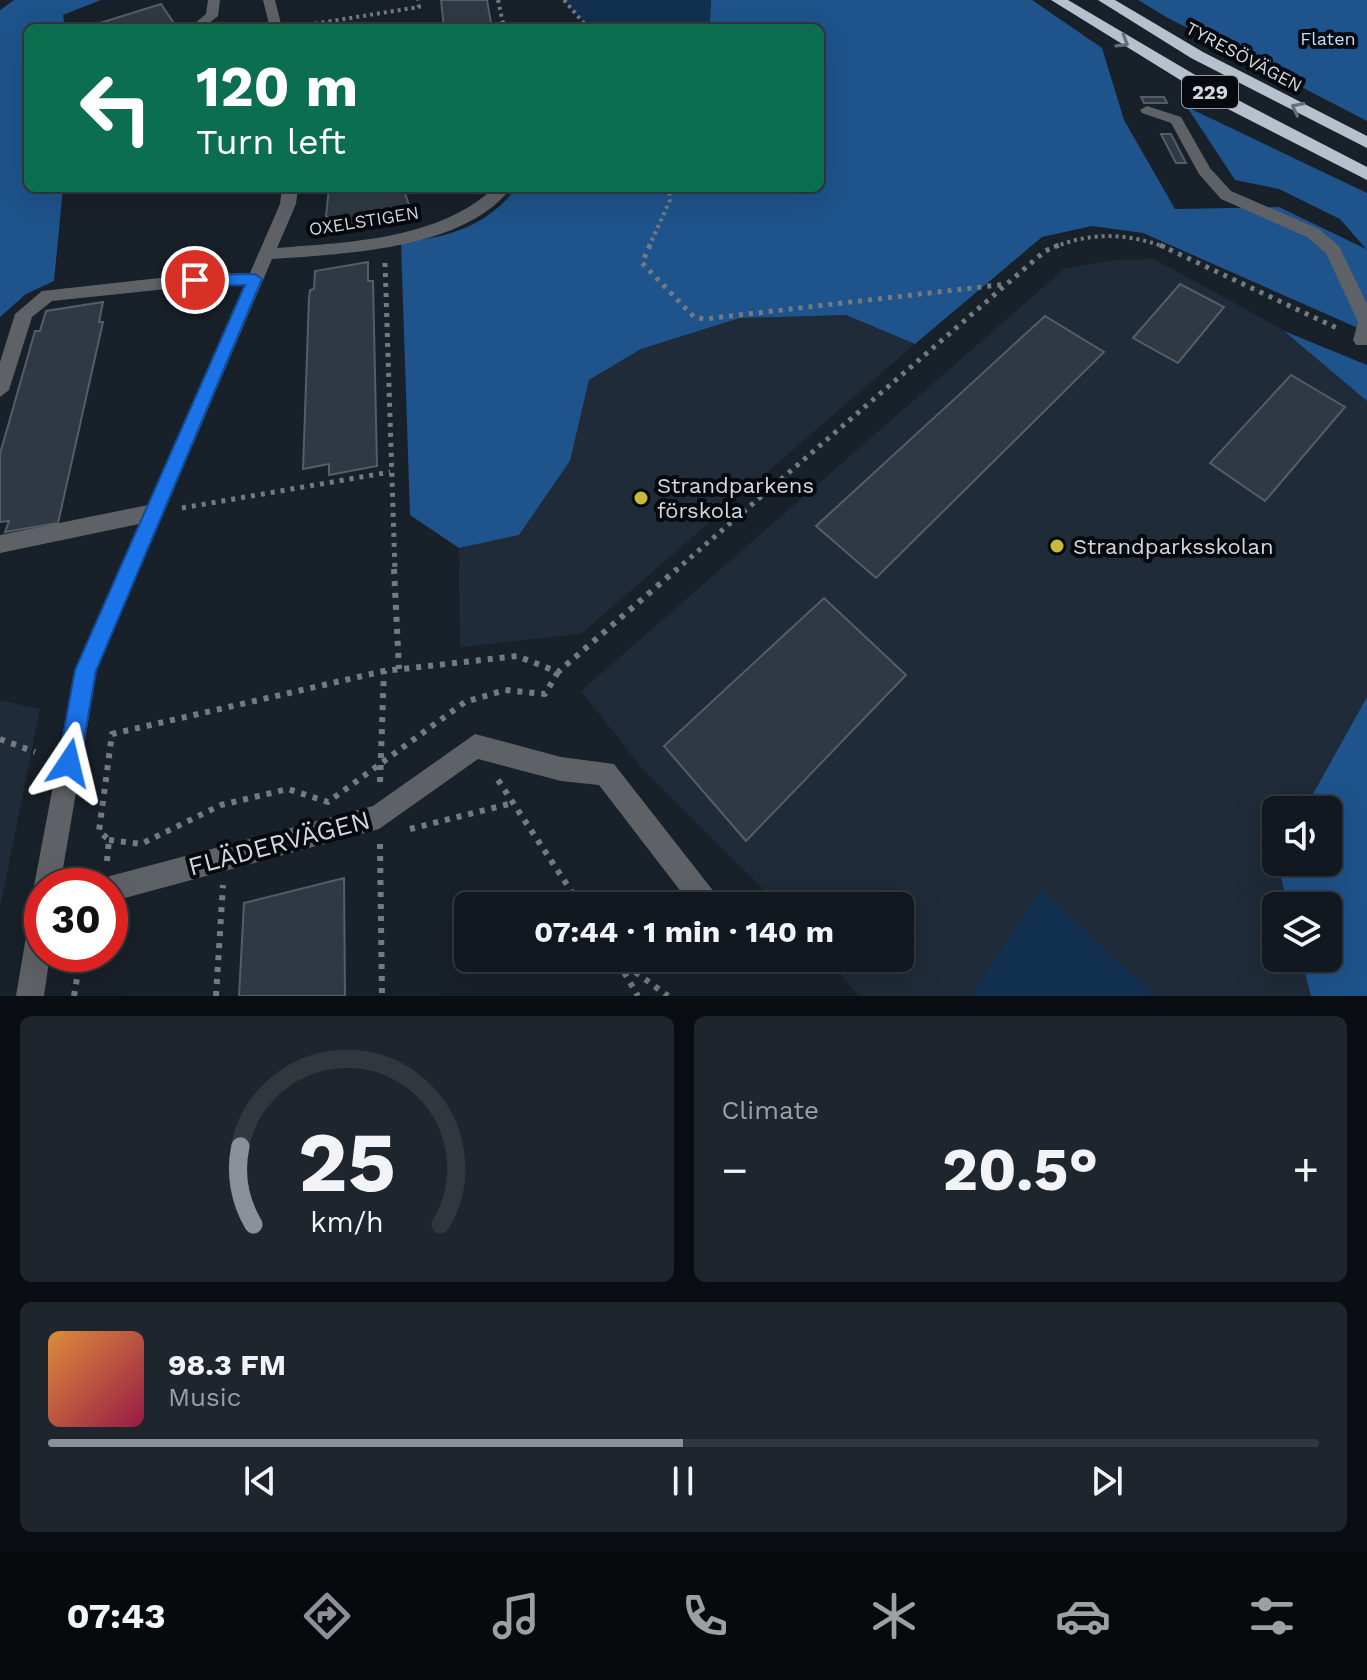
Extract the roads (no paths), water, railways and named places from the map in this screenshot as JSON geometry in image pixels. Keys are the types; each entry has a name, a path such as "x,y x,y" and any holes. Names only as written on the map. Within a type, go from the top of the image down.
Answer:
{"highway":[{"name":"229","path":"1058,0 1230,103 1367,174"},
{"name":"TYRESÖVÄGEN","path":"1105,0 1210,62 1367,143"}],"street":[{"path":"201,24 212,16 214,0"},
{"path":"269,0 275,24"},
{"path":"1147,110 1176,120 1204,171 1226,195 1313,233 1333,250 1367,322 1362,340"},
{"path":"50,868 86,670 288,204 290,192"},
{"name":"OXELSTIGEN","path":"266,254 383,240 445,228 469,217 498,192"},
{"path":"0,390 24,314 48,295 195,280 255,279"},
{"path":"0,544 155,512"},
{"name":"FLÄDERVÄGEN","path":"128,876 225,858 379,817 475,746 561,769 605,773 698,892"},
{"path":"30,996 34,972"}],"place":[{"name":"Strandparkens förskola","path":"641,498"},
{"name":"Strandparksskolan","path":"1057,546"}],"park label":[{"name":"Flaten","path":"1328,39"}]}
